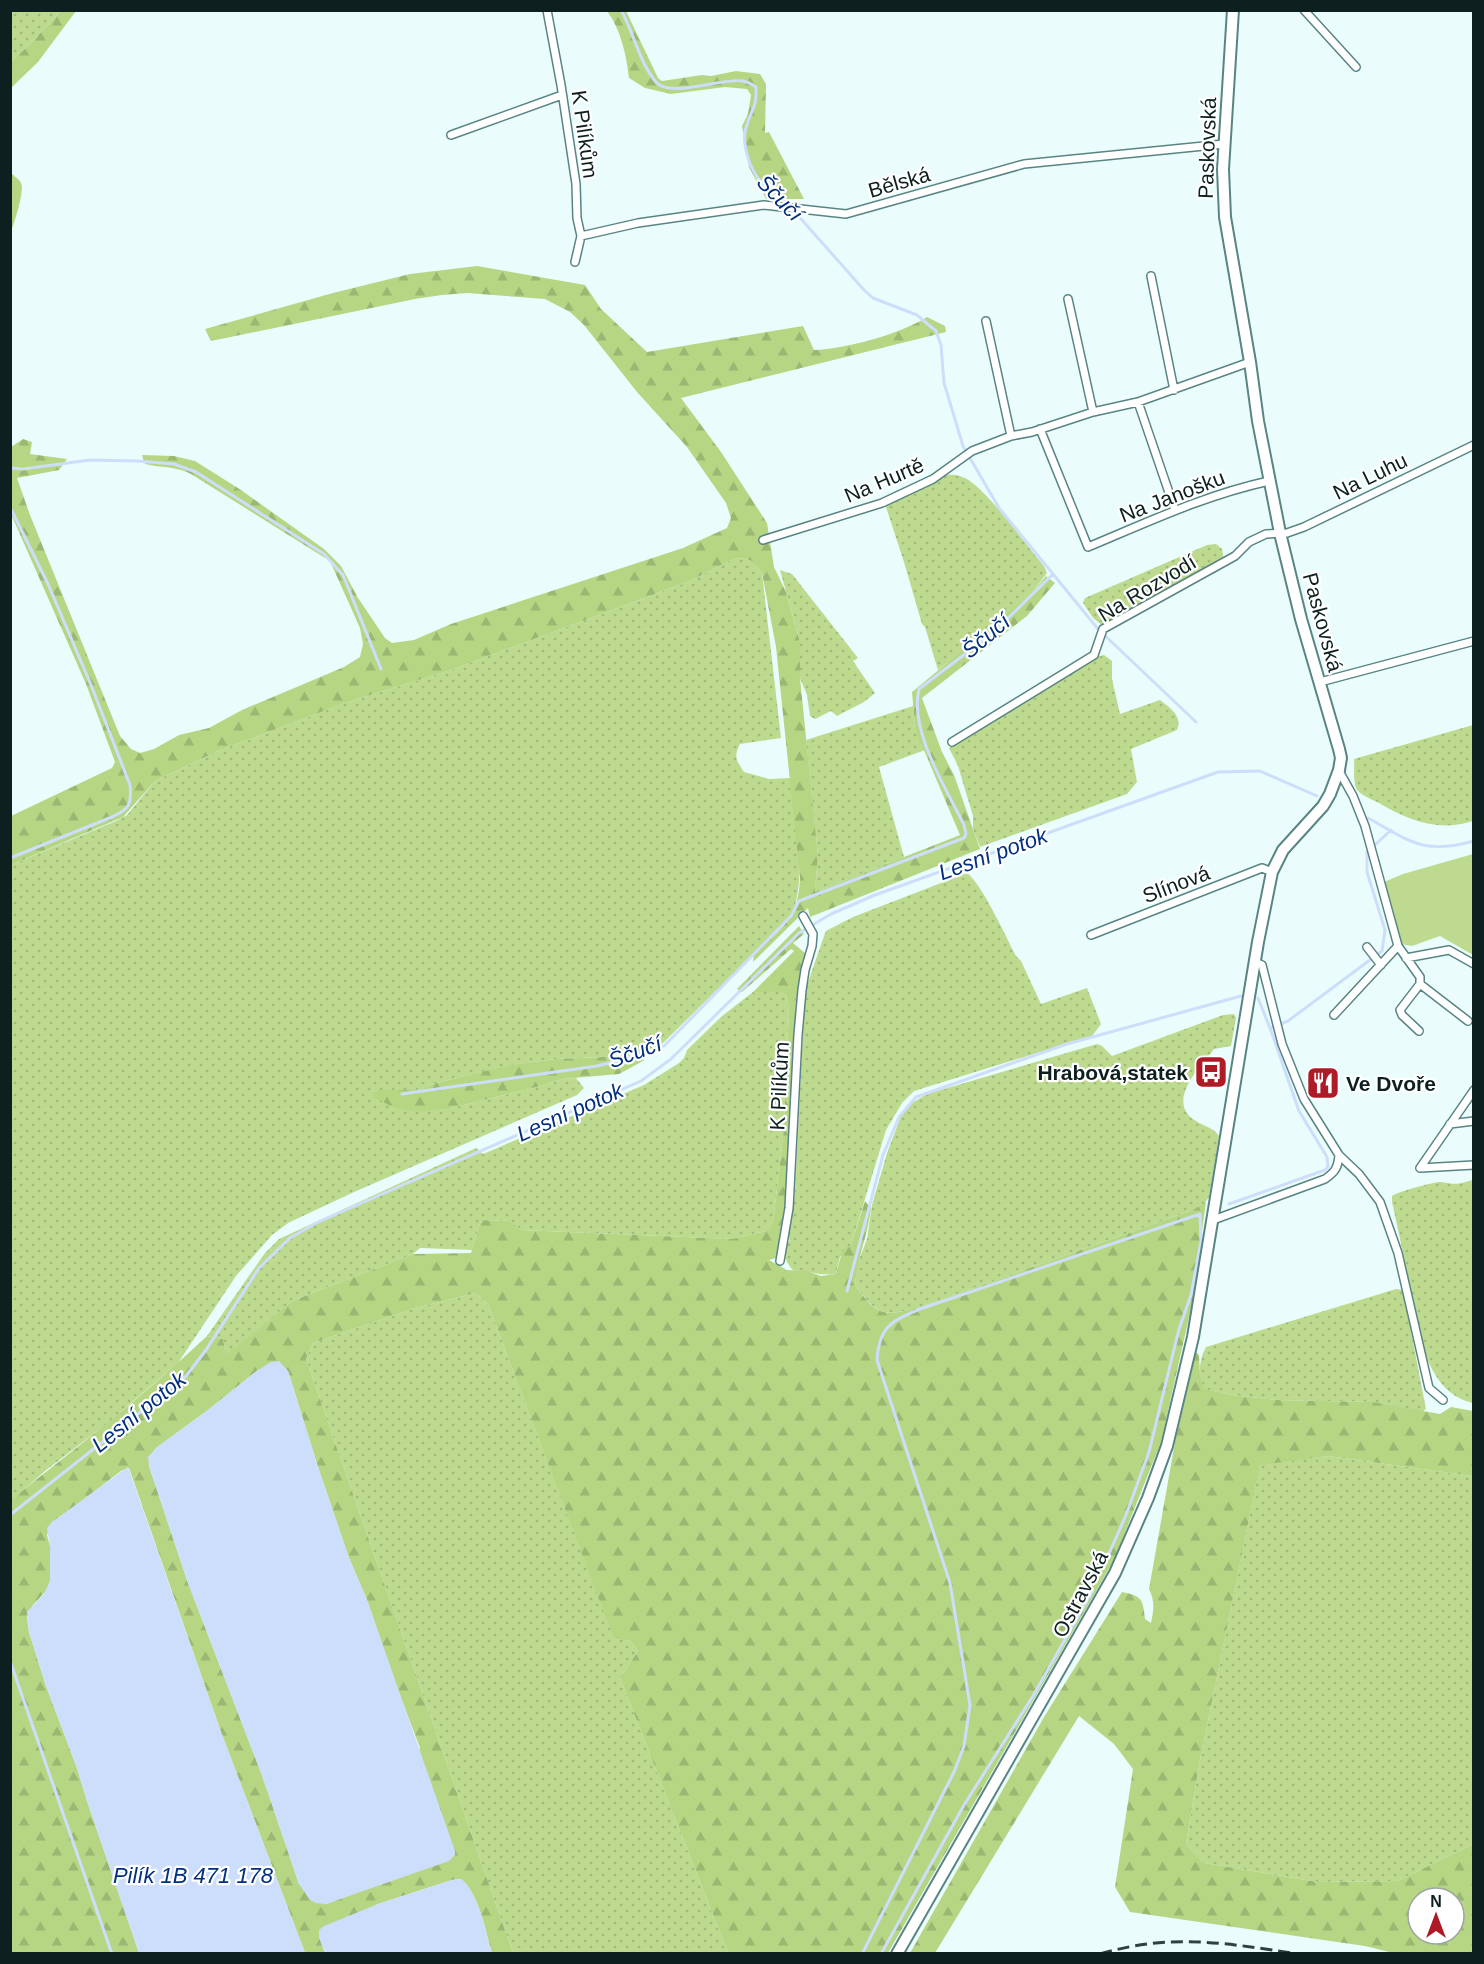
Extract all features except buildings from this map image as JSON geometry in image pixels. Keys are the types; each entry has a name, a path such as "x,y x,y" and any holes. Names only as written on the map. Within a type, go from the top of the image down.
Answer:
{"street":[{"name":"K Pilíkům","path":"547,10 576,184 577,218 581,236 575,262"},
{"name":"Paskovská","path":"1213,1220 1272,872 1283,850 1323,807 1339,770 1339,749 1301,619 1269,482 1225,217 1224,144 1233,10"},
{"path":"1304,10 1356,67"},
{"path":"451,135 562,95"},
{"name":"Bělská","path":"581,236 638,223 764,205 846,214 1024,164 1224,144"},
{"path":"1151,276 1174,390"},
{"path":"1068,299 1093,412"},
{"path":"986,321 1011,436"},
{"name":"Na Hurtě","path":"763,540 882,503 933,479 972,452 1011,436 1093,412 1138,402 1250,362"},
{"path":"1138,402 1175,510"},
{"name":"Na Janošku","path":"1040,429 1088,547 1175,510 1231,490 1269,482"},
{"name":"Na Luhu","path":"1280,533 1287,533 1304,526 1473,445"},
{"name":"Na Rozvodí","path":"952,742 1094,655 1103,629 1235,556 1249,542 1266,534 1280,533"},
{"path":"1320,682 1473,641"},
{"path":"1339,770 1362,820 1398,946 1420,976 1420,984 1400,1010 1402,1015 1419,1031"},
{"name":"Slínová","path":"1091,935 1262,868 1272,872"},
{"name":"K Pilíkům","path":"780,1262 789,1208 798,1035 805,970 812,946 811,932 804,919"},
{"path":"1334,1015 1398,946"},
{"path":"1406,958 1449,950 1473,964"},
{"path":"1371,953 1381,965"},
{"path":"1256,963 1262,965 1282,1044 1304,1099 1339,1155 1359,1174 1380,1202 1398,1253 1429,1388 1443,1400"},
{"path":"1420,984 1468,1021"},
{"path":"1473,1090 1420,1168 1473,1165"},
{"path":"1450,1124 1473,1121"},
{"path":"1213,1220 1325,1179 1335,1172 1339,1155"},
{"name":"Ostravská","path":"897,1953 1115,1573 1148,1498 1167,1446 1180,1396 1213,1220"}],"green space":[{"path":"11,11 61,11 11,62"},
{"path":"61,11 76,11 38,62 11,88 11,62"},
{"path":"607,11 626,11 658,78 662,81 736,71 760,74 766,84 765,133 769,132 804,199 766,199 749,167 742,126 748,114 751,95 747,89 725,87 671,94 645,88 629,78 622,43"},
{"path":"11,173 20,182 22,192 11,232"},
{"path":"477,266 585,285 601,309 647,352 803,326 814,350 827,349 857,344 888,335 927,317 945,326 946,332 681,398 721,452 767,523 774,567 786,592 800,642 800,678 818,855 815,892 960,835 915,729 912,692 1032,593 1046,576 1055,583 1027,616 922,698 942,752 954,775 980,849 810,917 808,908 753,962 754,954 781,929 792,913 799,891 800,877 776,647 762,573 752,561 741,558 733,559 690,581 451,670 345,703 218,751 155,781 123,817 11,865 11,816 112,768 115,762 86,684 11,514 11,447 23,439 32,442 30,454 67,459 59,470 17,478 120,736 131,749 140,753 154,749 179,735 209,728 242,710 344,667 360,657 363,644 360,628 330,561 186,471 145,464 142,455 174,456 195,461 241,490 324,549 341,566 358,598 385,638 392,643 414,640 451,624 683,548 727,528 731,518 726,503 687,447 637,392 584,325 570,312 545,299 467,293 442,295 211,341 205,329 410,274"},
{"path":"946,475 965,478 984,493 1044,566 1047,573 1032,593 938,670 885,504 914,493"},
{"path":"1216,544 1222,549 1224,560 1102,625 1093,618 1083,603 1085,598 1207,545"},
{"path":"741,558 752,561 762,573 781,738 740,744 737,759 744,772 769,779 791,778 800,867 796,901 791,917 662,1044 649,1050 627,1056 556,1059 511,1065 436,1083 417,1090 377,1090 373,1092 451,1108 562,1079 576,1078 584,1088 577,1095 288,1223 272,1235 236,1276 178,1363 11,1501 11,865 127,815 155,781 218,751 345,703 451,670 690,581 733,559"},
{"path":"780,570 792,574 858,658 853,661 875,693 864,702 837,716 831,711 815,719 810,716 807,695 800,678 800,642"},
{"path":"1104,655 1112,661 1112,679 1120,714 1160,700 1177,716 1177,730 1131,749 1137,782 1127,794 980,847 973,829 973,816 958,766 949,748"},
{"path":"913,706 915,729 925,750 879,767 904,857 815,892 818,855 806,740"},
{"path":"1473,725 1473,821 1436,825 1413,820 1363,795 1356,788 1354,759"},
{"path":"1473,854 1473,955 1440,936 1412,946 1401,944 1384,882 1403,874"},
{"path":"967,873 980,888 1016,956 1021,961 1041,1004 1087,988 1101,1024 1092,1036 914,1091 902,1103 886,1130 851,1245 840,1257 836,1274 793,1270 785,1254 787,1242 790,1241 788,1236 795,1193 805,991 826,931 853,917"},
{"path":"799,926 804,934 793,943 805,953 796,1000 787,1206 779,1253 776,1258 769,1260 787,1270 807,1271 821,1276 836,1274 843,1249 851,1245 865,1201 871,1208 855,1285 875,1308 888,1313 906,1311 1193,1210 1206,1202 1192,1304 1161,1442 1114,1560 888,1953 728,1953 620,1678 638,1651 630,1641 613,1637 488,1304 476,1293 415,1308 313,1343 306,1359 513,1953 492,1953 473,1894 461,1879 378,1904 319,1937 325,1953 305,1953 221,1732 129,1468 121,1471 52,1522 47,1535 50,1546 50,1581 47,1590 33,1605 27,1617 29,1632 46,1686 77,1768 139,1953 11,1953 10,1501 133,1402 207,1336 223,1339 226,1355 292,1301 413,1254 471,1253 481,1220 510,1221 521,1230 732,1239 766,1231 773,1222 783,1138 789,1008 786,995 781,992 753,992 794,951 791,949 742,992 737,989","holes":["258,1370 288,1371 349,1558 367,1600 420,1748 358,1892 326,1904 299,1884 263,1778 188,1583 149,1466 149,1457 156,1448"]},
{"path":"753,992 781,992 786,995 789,1008 783,1138 773,1222 766,1231 732,1239 521,1230 510,1221 481,1220 472,1250 420,1248 413,1254 292,1301 226,1356 223,1339 207,1336 265,1253 279,1239 476,1148 483,1154 644,1085 679,1063 687,1050 722,1016"},
{"path":"1234,1014 1236,1018 1231,1046 1214,1049 1194,1074 1184,1094 1183,1104 1187,1113 1219,1136 1209,1197 1204,1204 1193,1210 918,1308 888,1313 881,1311 869,1303 855,1285 857,1265 867,1239 872,1205 887,1153 901,1116 912,1103 927,1094 1097,1044 1112,1056 1223,1015"},
{"path":"649,1050 643,1061 619,1074 562,1079 451,1108 415,1112 391,1106 373,1097 373,1092 377,1090 417,1090 436,1083 510,1065 556,1059 627,1056"},
{"path":"1474,1180 1473,1403 1456,1396 1443,1385 1425,1354 1392,1196 1432,1183 1457,1184"},
{"path":"1396,1289 1403,1290 1426,1409 1422,1412 1373,1402 1276,1400 1203,1389 1200,1368 1206,1347"},
{"path":"476,1293 488,1304 613,1636 630,1641 638,1651 620,1678 728,1953 513,1953 306,1359 313,1343 415,1308"},
{"path":"1196,1352 1199,1355 1200,1375 1204,1389 1232,1395 1276,1400 1373,1402 1440,1414 1451,1407 1473,1411 1473,1476 1328,1456 1260,1465 1199,1765 1186,1844 1204,1863 1318,1882 1398,1881 1473,1844 1473,1953 1393,1953 1365,1946 1130,1912 1115,1887 1133,1769 1114,1744 1079,1716 935,1953 910,1953 1044,1717 1122,1592 1138,1597 1142,1603 1145,1619 1151,1623 1153,1606 1149,1589 1175,1442"},
{"path":"1328,1456 1473,1476 1473,1844 1398,1881 1318,1882 1204,1863 1186,1844 1199,1765 1260,1464"}],"water":[{"path":"279,1361 288,1371 349,1558 367,1600 455,1851 455,1855 449,1861 326,1904 310,1900 299,1884 263,1778 188,1583 148,1457 156,1448 258,1370 271,1362"},
{"name":"Pilík 1B 471 178","path":"128,1467 221,1732 305,1953 139,1953 77,1768 46,1686 29,1632 27,1612 44,1594 50,1581 50,1546 47,1528"},
{"path":"461,1879 477,1902 492,1953 325,1953 319,1937 319,1930 324,1926 378,1904"}],"waterway":[{"name":"Ščučí","path":"621,10 645,66 656,82 663,87 684,88 734,81 745,81 756,87 755,105 745,134 747,156 760,181 789,206"},
{"name":"Ščučí","path":"402,1094 597,1066 648,1053 664,1046 791,916 799,901 964,838 966,834 964,825 939,777 924,741 917,705 919,689 994,632 1053,574 999,508 963,446 944,383 941,345 936,331 917,315 873,298 794,211"},
{"path":"10,468 23,469 90,460 137,461 174,464 196,472 324,554 343,575 381,669"},
{"path":"10,507 48,584 130,785 130,802 126,809 118,814 10,858"},
{"path":"1053,574 1098,629 1196,722"},
{"name":"Lesní potok","path":"10,1515 186,1376 206,1350 259,1268 290,1238 316,1223 641,1081 671,1059 799,933 831,914 875,895 1218,772 1260,771 1317,796"},
{"name":"Lesní potok","path":"1368,818 1418,844 1442,847 1474,841"},
{"path":"1376,844 1391,830"},
{"path":"1229,1204 1328,1167 1327,1157 1299,1111 1270,1028 1288,1021 1382,951 1385,930 1367,872 1367,852"},
{"path":"847,1291 883,1155 899,1117 916,1097 1067,1044 1241,996"},
{"path":"1258,998 1270,1028"},
{"path":"862,1954 954,1772 964,1746 970,1705 950,1583 877,1360 884,1332 895,1321 920,1309 1200,1214 1201,1241 1191,1295 1179,1329 1149,1452 1108,1556"},
{"path":"881,1954 964,1805 1033,1696 1093,1590"},
{"path":"10,1661 112,1954"}],"railway":[{"path":"1100,1954 1126,1948 1175,1942 1247,1946 1298,1954"}],"place":[{"name":"Hrabová,statek","path":"1211,1072"},
{"name":"Ve Dvoře","path":"1323,1083"}]}
